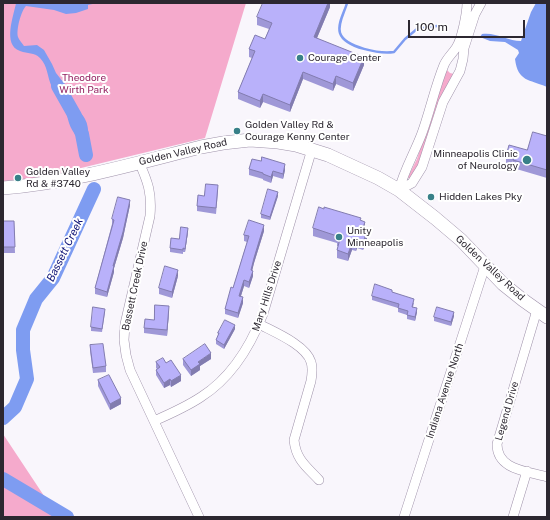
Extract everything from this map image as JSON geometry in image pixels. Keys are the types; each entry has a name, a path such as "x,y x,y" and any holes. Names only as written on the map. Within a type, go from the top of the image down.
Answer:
{"street":[{"path":"399,190 402,176 408,167 422,132 443,67 450,54 457,46 466,14 467,3"},
{"path":"399,190 412,183 422,167 443,102 460,70 464,48 475,14 481,3"},
{"name":"Golden Valley Road","path":"3,188 33,185 201,147 238,141 258,140 278,142 312,150 350,165 399,190 460,240 503,284 542,313"},
{"name":"Mary Hills Drive","path":"154,421 202,397 233,369 246,352 259,324 312,150"},
{"name":"Bassett Creek Drive","path":"139,162 149,187 151,201 150,216 126,316 124,340 126,355 130,370 199,517"},
{"name":"Indiana Avenue North","path":"404,517 485,266"},
{"name":"Legend Drive","path":"527,471 510,467 504,463 497,451 497,444 542,313"},
{"path":"259,324 298,346 306,352 311,361 312,381 294,440 295,450 299,459 319,480"},
{"path":"513,517 527,471 547,477"}],"green space":[{"name":"Theodore Wirth Park","path":"3,3 246,3 205,138 48,176 23,180 3,181"},
{"path":"446,69 450,73 454,74 422,161 409,179 408,177 417,159"},
{"path":"3,434 58,517 3,517"}],"water":[{"path":"16,3 97,3 88,5 88,9 76,13 66,14 54,10 26,6 18,25 18,38 24,46 37,45 44,50 63,83 64,91 70,101 65,104 61,95 52,87 43,61 38,56 20,51 15,48 12,43 10,29"},
{"path":"536,3 547,3 547,87 525,79 522,76 516,66 515,59 519,53 518,50 505,42 490,41 480,37 482,34 487,34 521,41 531,12"},
{"path":"72,104 84,117 88,127 89,154 83,156 79,147 77,136 69,123 65,108"}],"building":[{"name":"Courage Center","path":"263,3 328,3 314,37 364,57 353,83 336,76 333,84 303,72 290,105 263,94 260,101 238,92 255,51 249,49 255,35 265,39 272,23 257,17"},
{"name":"Minneapolis Clinic of Neurology","path":"533,132 547,136 547,170 513,160 514,158 506,156 509,145 527,150"},
{"path":"262,157 285,164 283,174 273,171 271,177 249,169 252,159 261,161"},
{"path":"206,184 218,185 216,208 197,206 198,195 204,196"},
{"path":"268,189 278,192 270,217 261,214"},
{"path":"118,197 130,200 107,292 95,288 114,220 112,219"},
{"name":"Unity Minneapolis","path":"319,207 324,209 324,207 361,218 360,220 365,222 362,230 367,232 363,242 357,240 356,244 352,243 348,254 337,250 340,239 337,238 337,236 313,228"},
{"path":"249,220 264,225 251,270 253,271 249,282 244,280 239,296 243,297 238,313 225,309 249,236 244,235"},
{"path":"3,221 14,221 15,247 3,247"},
{"path":"181,227 188,228 185,249 170,248 171,238 179,239"},
{"path":"165,266 178,270 172,292 159,288"},
{"path":"375,284 392,290 392,292 414,299 412,307 417,308 415,317 407,315 408,311 398,308 399,304 372,296"},
{"path":"155,305 169,306 167,330 144,328 145,319 154,320"},
{"path":"93,307 105,309 102,329 91,327"},
{"path":"437,307 454,312 451,322 434,317"},
{"path":"225,320 235,325 224,345 216,340"},
{"path":"103,344 106,366 93,368 90,345"},
{"path":"205,344 211,353 198,362 200,364 191,370 183,359"},
{"path":"163,358 166,363 171,360 181,375 164,383 156,370 160,367 156,362"},
{"path":"109,375 121,398 110,404 98,380"}],"waterway":[{"path":"347,3 340,22 340,33 349,43 364,49 381,52 394,52 405,39 417,29 437,26"},
{"name":"Bassett Creek","path":"58,86 75,116 82,134 86,155"},
{"name":"Bassett Creek","path":"3,418 15,407 27,379 23,350 23,330 36,299 53,278 94,189"},
{"name":"Bassett Creek","path":"3,479 67,517"}],"place":[{"name":"Courage Center","path":"300,58"},
{"name":"Golden Valley Rd & Courage Kenny Center","path":"237,131"},
{"name":"Minneapolis Clinic of Neurology","path":"527,160"},
{"name":"Golden Valley Rd & #3740","path":"18,178"},
{"name":"Hidden Lakes Pky","path":"431,197"},
{"name":"Unity Minneapolis","path":"339,237"}]}
